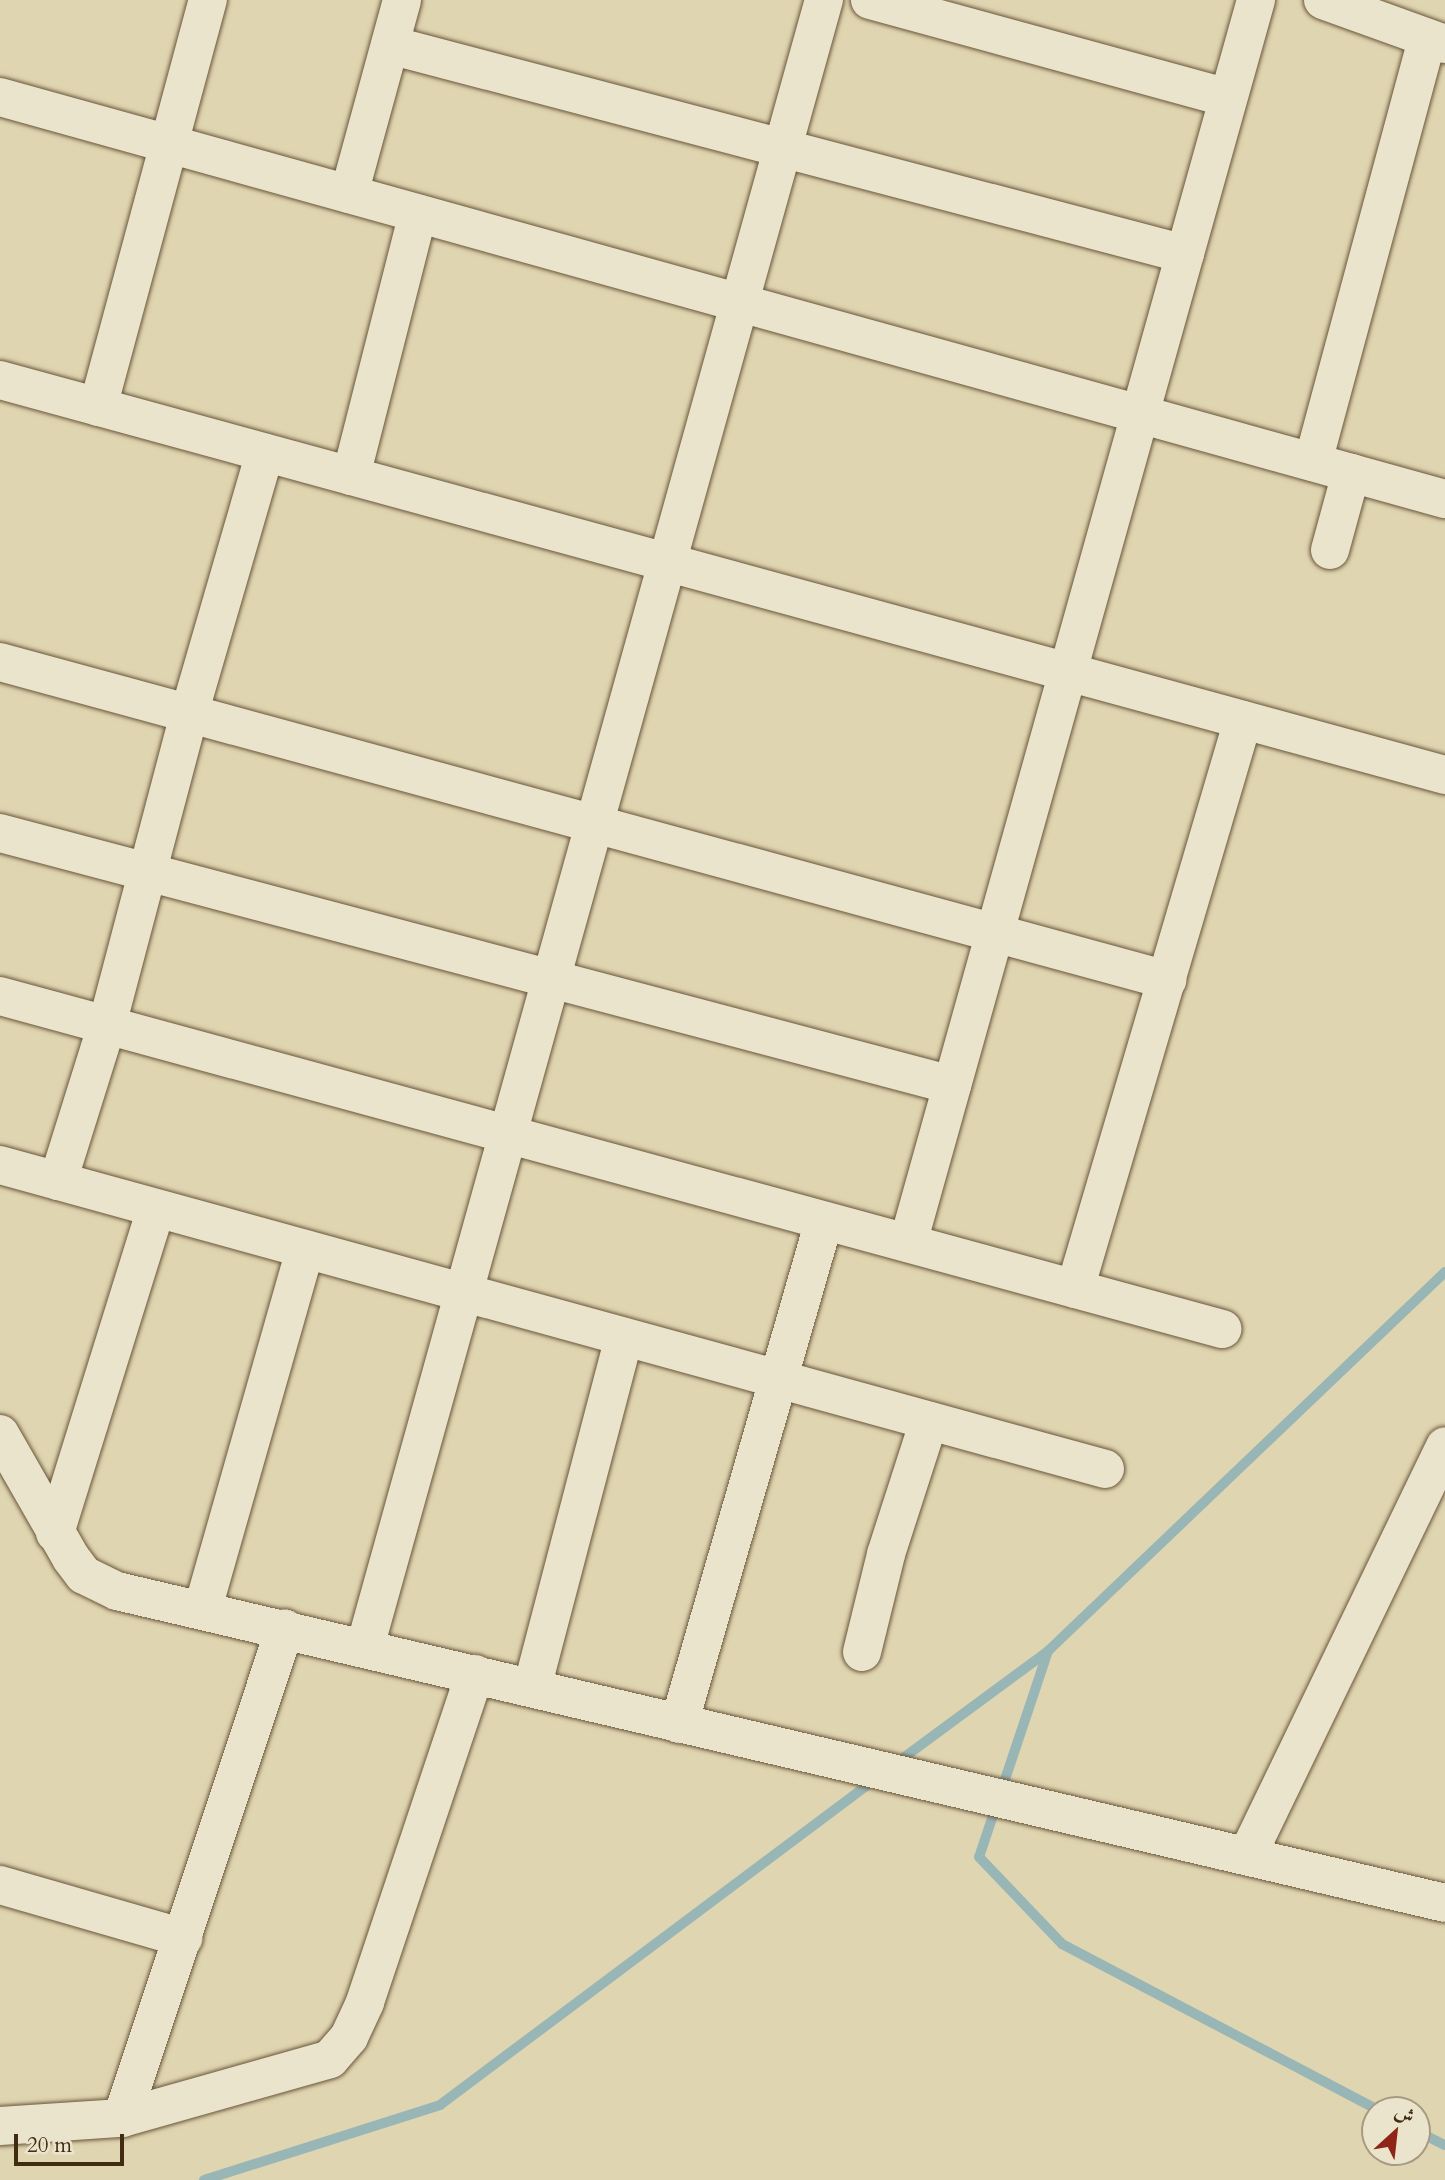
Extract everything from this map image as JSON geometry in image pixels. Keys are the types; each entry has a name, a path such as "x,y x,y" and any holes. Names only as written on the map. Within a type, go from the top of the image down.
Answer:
{"street":[{"path":"98,407 208,0"},
{"path":"349,194 402,0"},
{"path":"365,1647 824,0"},
{"path":"870,0 1228,98"},
{"path":"908,1243 1256,0"},
{"path":"1313,462 1436,41 1323,0"},
{"path":"390,45 1185,254"},
{"path":"0,97 1445,499"},
{"path":"351,476 418,213"},
{"path":"0,380 1445,775"},
{"path":"58,1181 107,1025 189,714 265,453"},
{"path":"1330,550 1351,473"},
{"path":"0,662 1167,980"},
{"path":"1075,1289 1243,720"},
{"path":"0,833 952,1085"},
{"path":"0,996 1223,1329"},
{"path":"0,1166 1105,1469"},
{"path":"55,1533 156,1209"},
{"path":"679,1724 824,1221"},
{"path":"203,1608 305,1249"},
{"path":"532,1688 624,1337"},
{"path":"862,1653 886,1554 929,1421"},
{"path":"0,1434 55,1533 85,1574 129,1594 203,1608 679,1724 784,1745 1445,1903"},
{"path":"1247,1856 1445,1446"},
{"path":"122,2118 285,1628"},
{"path":"0,2126 122,2118 330,2059 349,2037 475,1674"},
{"path":"0,1885 184,1938"}],"waterway":[{"path":"895,1764 1048,1651 1445,1272"},
{"path":"1048,1651 979,1857 1062,1944 1361,2101"},
{"path":"204,2180 440,2105 877,1778"},
{"path":"1431,2138 1445,2145"}]}
